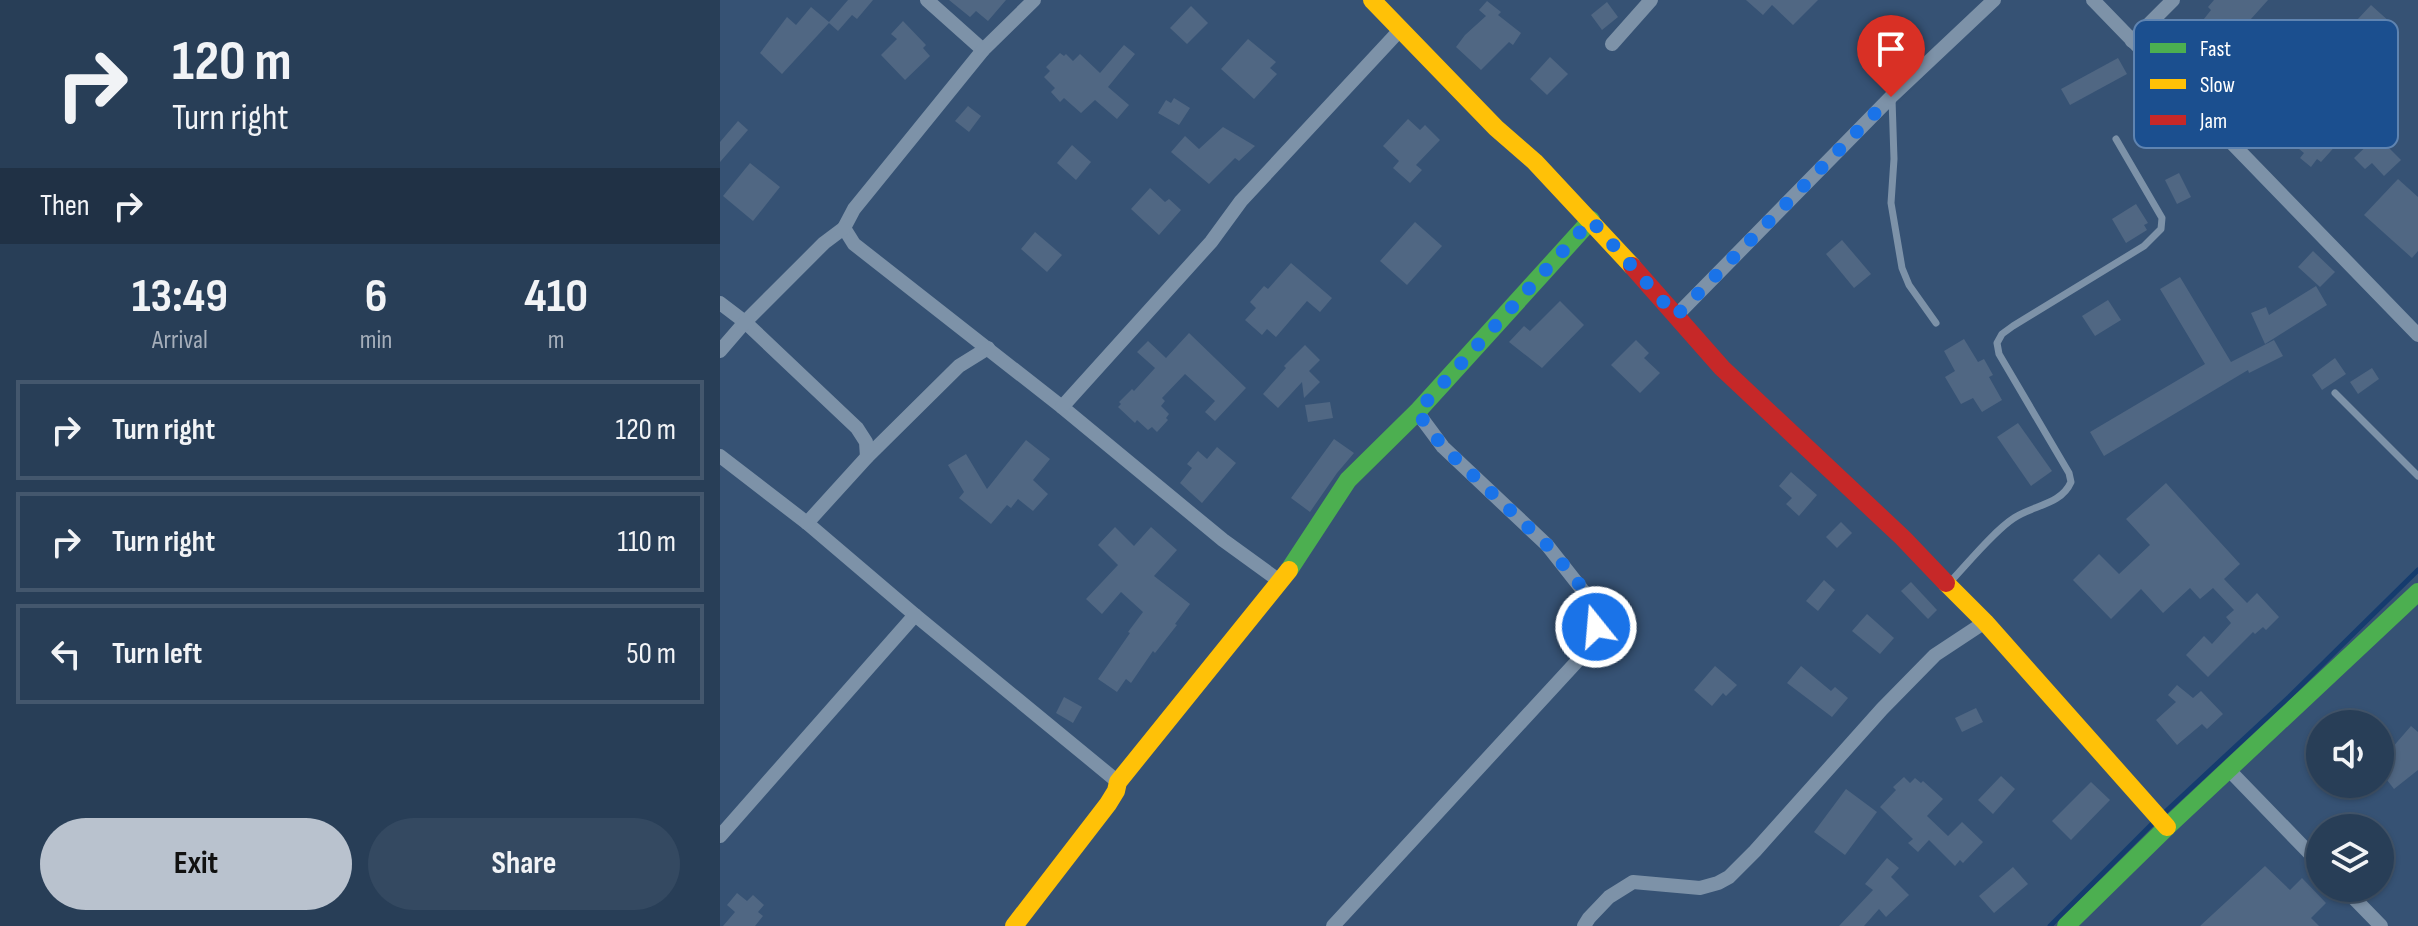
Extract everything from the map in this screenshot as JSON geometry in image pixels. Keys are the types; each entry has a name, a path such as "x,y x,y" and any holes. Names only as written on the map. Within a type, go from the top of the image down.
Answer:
{"street":[{"path":"927,0 983,50"},
{"path":"720,351 824,243 844,228 854,209 983,50 1034,0"},
{"path":"1372,0 1496,128 1535,162 1591,220 1722,368 1903,538 1985,622 2167,827"},
{"path":"1612,44 1651,0"},
{"path":"1676,316 1891,97 1994,0"},
{"path":"2093,0 2132,41"},
{"path":"2153,20 2173,0"},
{"path":"1062,407 1212,241 1241,201 1400,30"},
{"path":"2236,148 2418,335"},
{"path":"1014,926 1108,804 1118,782 1281,582 1348,480 1417,412 1591,220"},
{"path":"844,228 854,244 1062,407 1223,540 1281,582"},
{"path":"720,303 745,322 857,428 866,442 867,457"},
{"path":"807,523 867,457 959,366 988,348"},
{"path":"1333,926 1581,657 1592,641 1598,619 1599,611 1593,601 1547,545 1443,447 1417,412"},
{"path":"720,456 807,523 1118,782"},
{"path":"2066,926 2418,592"},
{"path":"720,836 915,615"},
{"path":"1584,926 1609,897 1633,882 1700,888 1729,877 1935,655 1985,622"},
{"path":"2229,770 2306,850"},
{"path":"2355,902 2372,923"}],"lane":[{"path":"1891,97 1894,159 1891,203 1902,268 1909,285 1936,323"},
{"path":"1948,584 2012,519 2058,499 2071,482 2069,473 1999,354 1997,343 2002,334 2013,326 2144,246 2161,229 2162,218 2116,139"},
{"path":"2335,393 2418,476"}],"building":[{"path":"848,0 873,0 857,19 852,15 838,31 829,23 782,74 760,53 787,17 796,25 811,7 829,22"},
{"path":"949,0 1006,0 988,21 976,11 970,17"},
{"path":"1746,0 1818,0 1793,25 1772,5 1763,15"},
{"path":"2214,0 2268,0 2250,20 2203,20 2211,10 2208,7"},
{"path":"1487,1 1501,12 1498,15 1521,33 1513,45 1509,42 1481,70 1456,47 1486,16 1479,10"},
{"path":"1607,2 1618,17 1602,30 1591,15"},
{"path":"2371,5 2388,20 2357,20"},
{"path":"1191,6 1208,23 1187,44 1170,28"},
{"path":"903,21 926,45 923,48 930,56 905,80 881,55 897,39 891,34"},
{"path":"1248,39 1276,62 1270,68 1277,74 1254,99 1221,69"},
{"path":"1124,45 1135,54 1108,87 1129,105 1117,119 1095,100 1081,113 1064,98 1060,102 1051,92 1055,88 1044,77 1050,71 1046,67 1060,53 1073,61 1080,54 1100,73"},
{"path":"1550,57 1568,74 1547,95 1530,79"},
{"path":"2118,58 2127,74 2070,105 2061,89"},
{"path":"1174,98 1190,108 1179,125 1158,113 1166,100 1171,103"},
{"path":"968,106 981,116 969,132 955,121"},
{"path":"1408,119 1420,130 1425,125 1440,140 1416,165 1422,170 1410,183 1393,168 1399,161 1383,146"},
{"path":"738,121 748,130 720,162 720,142"},
{"path":"1223,127 1255,146 1239,161 1235,158 1209,184 1171,152 1185,136 1199,149"},
{"path":"1072,145 1091,162 1076,180 1057,163"},
{"path":"2298,148 2334,148 2321,162 2317,159 2311,167 2300,158 2304,153"},
{"path":"2364,148 2389,148 2401,160 2384,176 2372,163 2365,169 2354,158"},
{"path":"750,163 780,187 753,221 723,196"},
{"path":"2179,173 2191,197 2177,204 2165,180"},
{"path":"2398,179 2418,197 2418,251 2412,258 2364,215"},
{"path":"1150,188 1165,202 1169,199 1181,210 1159,235 1131,209"},
{"path":"2136,204 2148,223 2144,225 2147,230 2126,243 2112,219"},
{"path":"1415,222 1442,246 1407,285 1380,261"},
{"path":"1035,232 1062,255 1047,272 1021,249"},
{"path":"1842,240 1871,274 1854,288 1826,254"},
{"path":"2313,251 2335,272 2320,287 2298,267"},
{"path":"1291,263 1332,298 1320,312 1307,301 1276,337 1267,329 1262,335 1245,320 1256,308 1250,302 1264,286 1268,289"},
{"path":"2180,277 2231,362 2274,340 2283,356 2249,373 2248,370 2104,456 2090,432 2205,364 2160,289"},
{"path":"2316,286 2327,305 2265,344 2251,313 2266,307 2269,315"},
{"path":"2108,300 2121,320 2095,336 2082,316"},
{"path":"1560,301 1584,325 1542,368 1509,342 1524,326 1530,331"},
{"path":"1189,333 1246,388 1215,421 1205,412 1215,401 1185,374 1162,398 1165,401 1161,406 1169,414 1168,420 1157,432 1152,427 1148,430 1118,407 1119,402 1155,368 1137,352 1148,341 1166,358"},
{"path":"1964,339 1978,362 1984,359 1993,375 1989,377 2002,400 1982,412 1973,398 1961,404 1945,377 1955,371 1944,351"},
{"path":"1636,340 1649,353 1644,358 1660,373 1640,393 1611,365"},
{"path":"1305,345 1320,360 1309,371 1320,382 1304,398 1302,382 1278,408 1263,394"},
{"path":"2335,358 2346,374 2322,390 2312,375"},
{"path":"2372,368 2379,379 2358,394 2350,382"},
{"path":"1330,402 1333,418 1308,422 1305,405"},
{"path":"2018,423 2052,471 2031,486 1997,437"},
{"path":"1334,439 1354,453 1310,512 1291,498"},
{"path":"1026,440 1050,459 1033,480 1048,494 1033,511 1018,499 1011,508 1007,505 991,524 959,498 964,492 948,465 966,454 987,489"},
{"path":"1217,447 1236,463 1202,503 1180,483 1192,468 1187,464 1198,451 1207,459"},
{"path":"1791,472 1817,495 1799,516 1786,504 1792,498 1779,486"},
{"path":"2166,483 2240,564 2224,579 2247,603 2257,593 2279,617 2266,630 2263,627 2255,634 2253,632 2208,677 2186,655 2204,636 2212,644 2231,623 2226,617 2234,610 2213,588 2200,599 2190,588 2163,613 2141,589 2111,619 2073,580 2099,554 2119,574 2150,545 2126,519"},
{"path":"1841,522 1852,533 1837,548 1826,537"},
{"path":"1115,527 1134,546 1151,527 1177,550 1154,576 1190,604 1131,683 1126,679 1117,692 1098,679 1143,612 1121,592 1102,614 1086,599 1118,565 1098,545"},
{"path":"1824,580 1835,590 1818,611 1806,601"},
{"path":"1911,582 1937,610 1928,619 1901,591"},
{"path":"1867,614 1894,638 1880,654 1852,631"},
{"path":"1715,666 1737,685 1726,696 1723,693 1712,706 1694,690"},
{"path":"1801,666 1831,691 1835,687 1848,698 1832,717 1787,683"},
{"path":"2177,685 2193,698 2201,691 2223,714 2207,729 2202,724 2177,745 2156,720 2176,702 2168,695"},
{"path":"1064,697 1082,707 1073,723 1056,713"},
{"path":"1976,708 1983,722 1962,732 1955,718"},
{"path":"2411,726 2418,732 2418,770 2394,789 2394,746"},
{"path":"2001,776 2015,789 1993,814 1978,800"},
{"path":"1904,777 1910,783 1915,778 1921,783 1923,781 1943,799 1927,816 1948,836 1962,822 1983,842 1963,863 1960,860 1955,866 1929,840 1918,852 1908,843 1913,839 1880,807"},
{"path":"2091,782 2110,800 2071,840 2052,821"},
{"path":"1846,789 1877,812 1845,855 1814,832"},
{"path":"1887,858 1899,868 1891,877 1909,895 1886,917 1879,909 1864,926 1839,926 1873,890 1865,884"},
{"path":"2265,866 2290,890 2302,878 2306,882 2306,902 2326,903 2311,918 2319,926 2200,926"},
{"path":"2013,867 2028,884 1994,913 1979,896"},
{"path":"737,893 747,901 753,895 764,905 758,912 763,916 755,926 723,926 735,912 727,905"}],"waterway":[{"path":"2162,815 2289,697 2418,570"},
{"path":"2050,926 2154,822"}],"traffic: fast":[{"path":"1289,570 1348,480 1417,412 1591,220"},
{"path":"2066,926 2418,592"}],"traffic: slow":[{"path":"1372,0 1496,128 1535,162 1632,266"},
{"path":"1014,926 1108,804 1118,782 1289,570"},
{"path":"1946,583 1985,622 2167,827"}],"traffic: jam":[{"path":"1632,266 1722,368 1903,538 1946,583"}],"route":[{"path":"1596,627 1599,611 1547,545 1443,447 1417,412 1591,220 1676,316 1891,97"}]}
